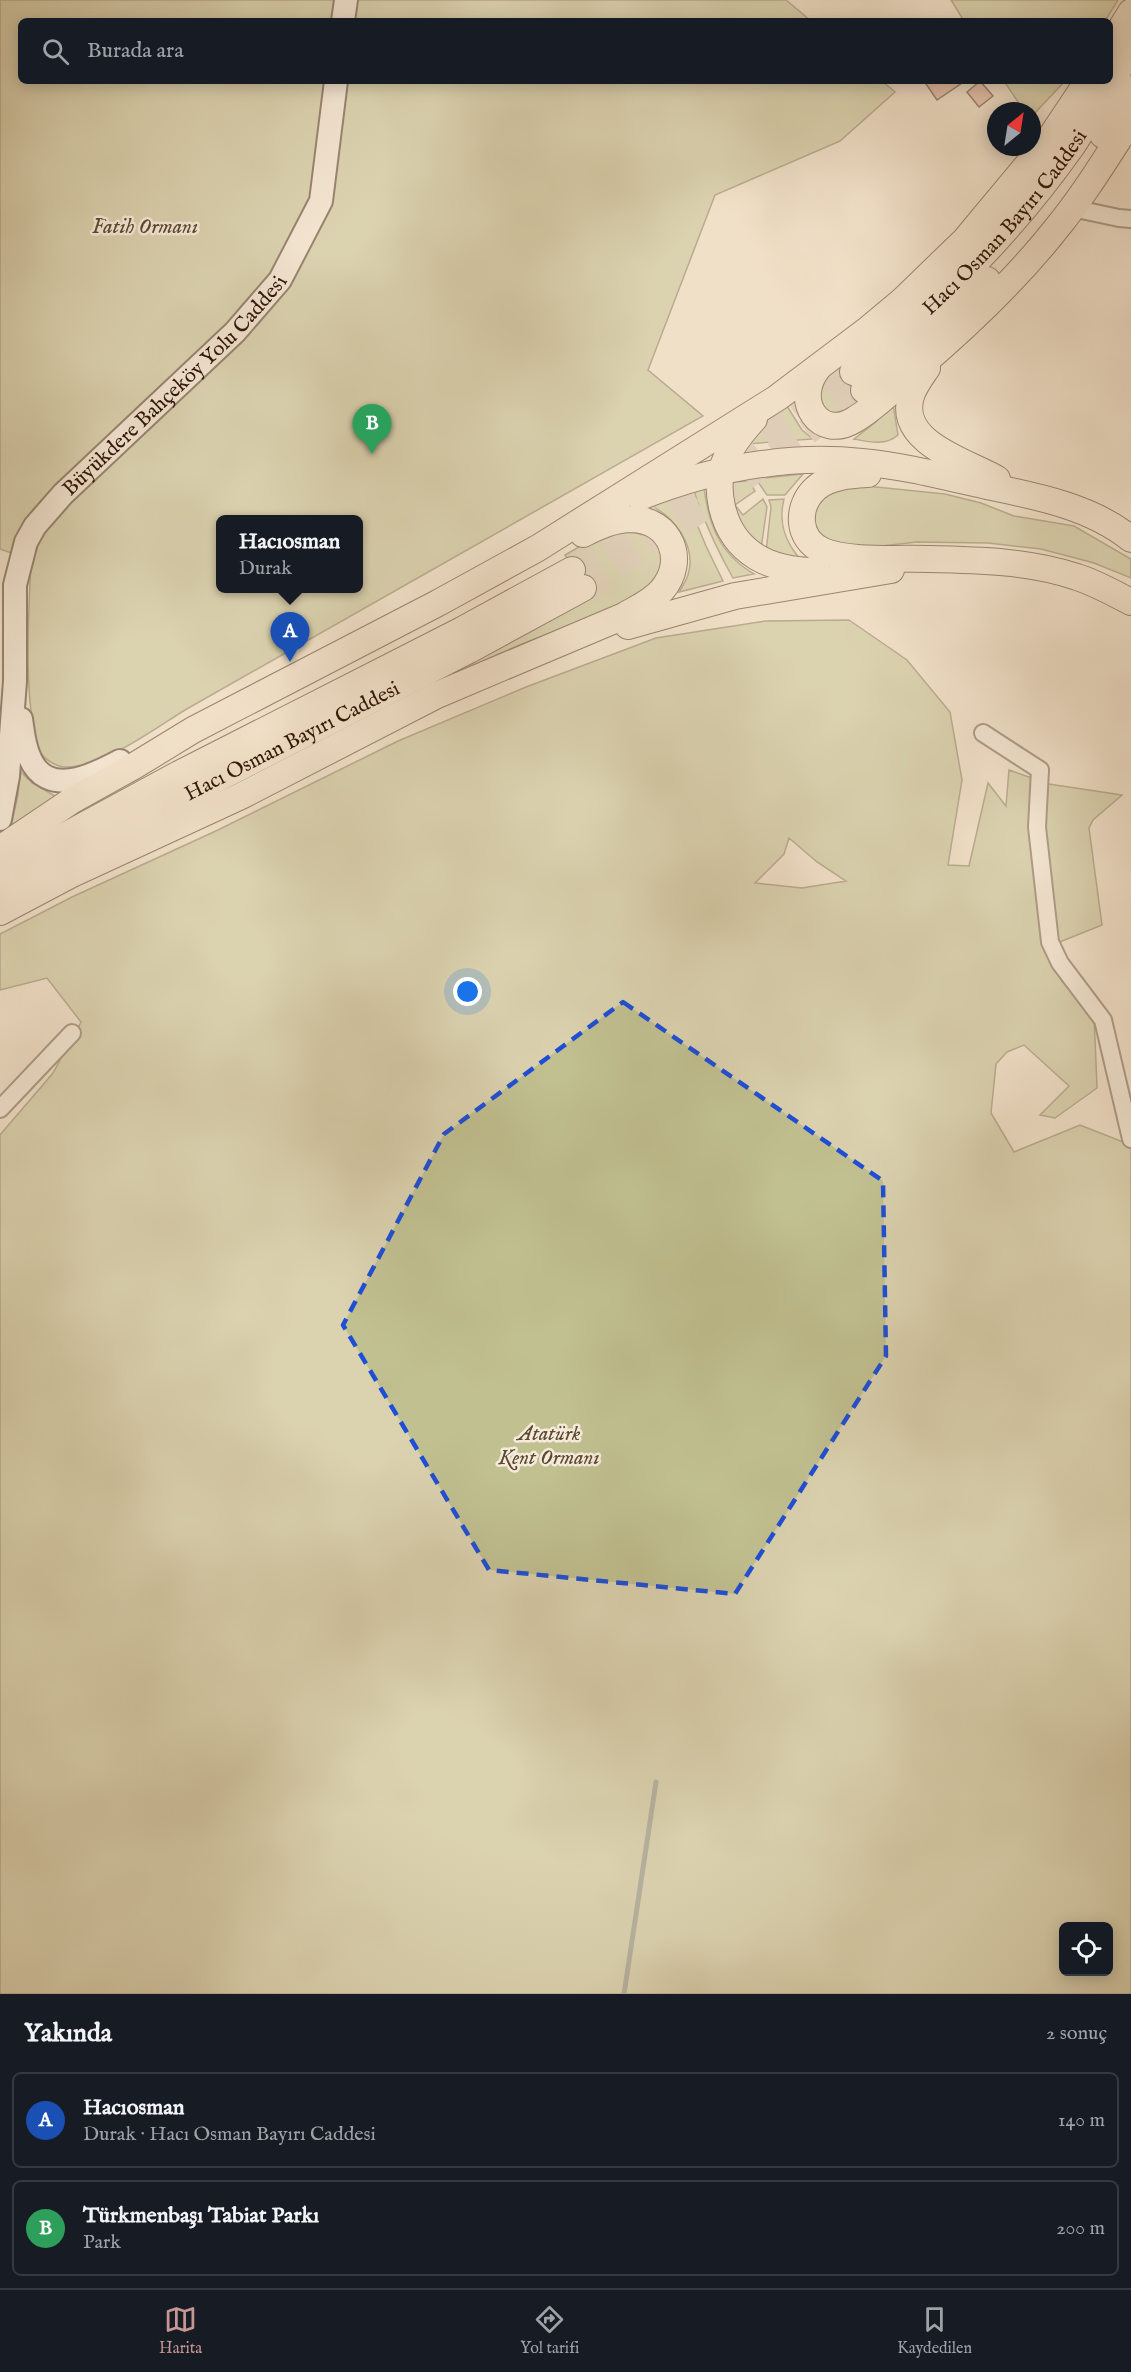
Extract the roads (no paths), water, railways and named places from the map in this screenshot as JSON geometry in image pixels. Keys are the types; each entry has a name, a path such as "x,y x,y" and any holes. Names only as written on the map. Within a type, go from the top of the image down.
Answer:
{"main road":[{"path":"343,18 346,0"},
{"path":"1113,41 1131,12"},
{"name":"Hacı Osman Bayırı Caddesi","path":"1113,77 1131,48"},
{"name":"Büyükdere Bahçeköy Yolu Caddesi","path":"0,819 8,776 15,681 15,585 26,542 35,526 63,494 235,332 280,280 321,201 336,84"},
{"path":"872,572 789,570 755,557 741,544 725,521 720,500 720,479 730,452 739,437 757,416 902,301 965,240 1043,147 1086,84"},
{"name":"Hacı Osman Bayırı Caddesi","path":"1109,84 1071,146 1022,210 951,286 905,329 859,381 933,332 1030,234 1069,186 1131,89"},
{"path":"820,365 808,384 808,405 816,418 826,424 840,425 849,423 873,407 935,355 1025,266 1072,208 1131,120"},
{"path":"935,355 911,395 909,414 915,431 939,449 1023,493"},
{"path":"0,849 71,801 193,730 438,603 538,548 777,398"},
{"path":"589,516 668,486 757,464 800,460 863,462 1023,493 1097,518 1128,536"},
{"path":"898,467 871,474 838,477 819,486 809,495 802,508 800,522 804,535 815,546 836,555 946,559 1020,565 1078,577 1099,578 1131,588"},
{"path":"0,912 70,874 241,796 437,695 624,616 651,600 662,590 675,564 674,551 668,539 659,529 651,523 634,519 604,524 574,538 538,548"},
{"path":"558,645 601,635 651,618 722,599 946,559"},
{"path":"1078,577 1131,602"},
{"name":"Hacı Osman Bayırı Caddesi","path":"0,871 179,774 462,630 577,579 470,650 27,876 0,894"},
{"name":"Büyükdere Bahçeköy Yolu Caddesi","path":"15,681 29,759 42,773 57,780 68,782 82,779 131,755 193,730"}],"street":[{"path":"1072,208 1131,219"},
{"path":"983,733 1040,770 1037,827 1050,942 1060,963 1103,1020 1131,1139"},
{"path":"0,1109 72,1033"}],"waterway":[{"path":"624,1994 656,1782"}],"tunnel":[{"path":"572,570 654,519 853,372"},
{"path":"583,588 710,503 864,390"}],"place":[{"name":"Türkmenbaşı Tabiat Parkı","path":"372,454"},
{"name":"Hacıosman","path":"290,662"}],"park label":[{"name":"Fatih Ormanı","path":"145,226"},
{"name":"Atatürk Kent Ormanı","path":"549,1445"}]}
